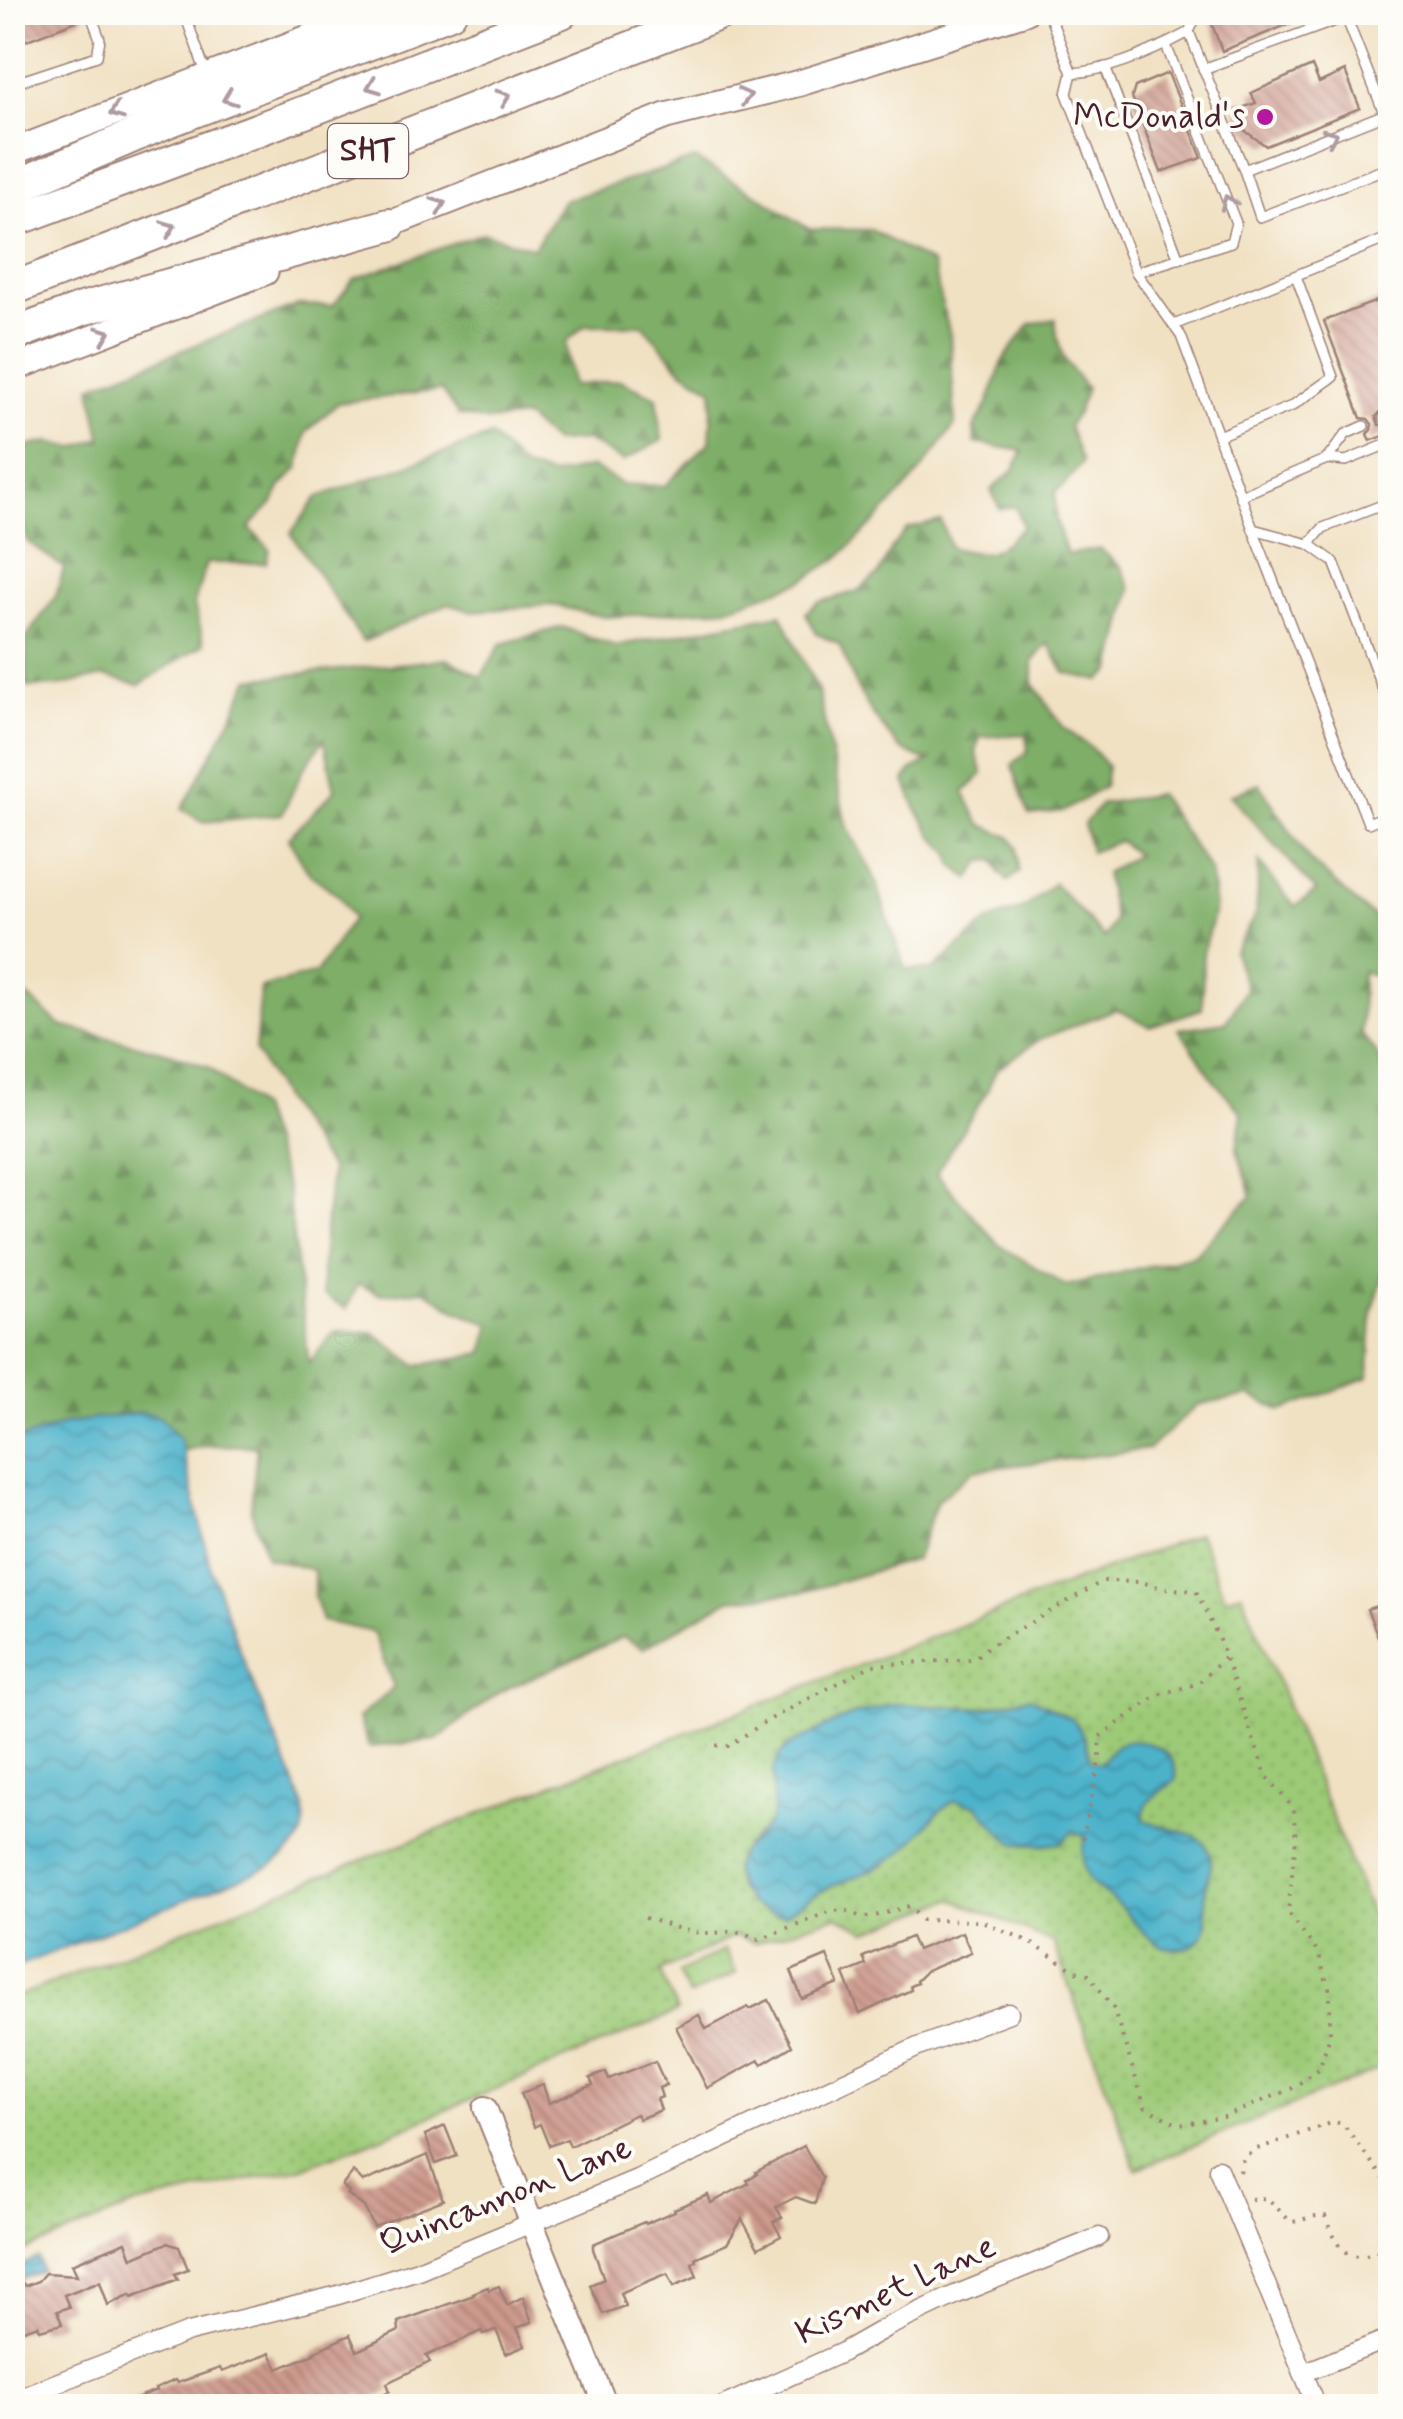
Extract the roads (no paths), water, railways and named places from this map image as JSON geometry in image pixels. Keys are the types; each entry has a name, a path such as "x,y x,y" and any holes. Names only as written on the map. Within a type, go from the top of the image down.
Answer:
{"highway":[{"path":"12,188 168,122 450,12"},
{"name":"SHT","path":"12,220 318,108 562,12"},
{"name":"SHT","path":"12,289 722,12"},
{"path":"12,335 84,308 389,224"}],"main road":[{"path":"12,152 376,12"},
{"path":"12,369 666,116 800,83 1025,12"}],"street":[{"name":"Quincannon Lane","path":"12,2400 189,2332 335,2296 418,2270 637,2179 918,2047 1010,2013"},
{"path":"485,2108 606,2406"},
{"path":"1218,2169 1317,2406"},
{"name":"Kismet Lane","path":"723,2406 842,2352 955,2294 1099,2237"},
{"path":"1302,2373 1390,2338"}],"lane":[{"path":"12,84 97,56 100,39 90,12"},
{"path":"184,12 208,77"},
{"path":"1048,12 1072,73 1066,94 1136,272 1181,336 1368,823 1390,814"},
{"path":"1072,73 1091,72 1166,45 1189,32 1198,12"},
{"path":"1204,69 1343,15 1368,20 1388,12"},
{"path":"1343,15 1390,128"},
{"path":"1189,32 1260,217 1390,167"},
{"path":"1136,272 1231,242 1236,223 1166,45"},
{"path":"1105,67 1179,259"},
{"path":"1244,170 1387,114"},
{"path":"1174,325 1390,237"},
{"path":"1218,436 1292,406 1333,378 1296,276"},
{"path":"1327,459 1346,434 1364,426"},
{"path":"1240,496 1327,459 1346,460 1390,443"},
{"path":"1309,544 1323,528 1390,502"},
{"path":"1253,529 1309,544 1334,562 1390,708"}],"water":[{"path":"142,1412 159,1416 180,1439 211,1570 304,1807 304,1828 293,1849 269,1867 13,1968 13,1442 68,1423"},
{"path":"1029,1697 1074,1720 1091,1761 1101,1763 1117,1745 1132,1741 1157,1747 1169,1757 1176,1779 1145,1807 1144,1820 1194,1836 1208,1849 1211,1865 1205,1892 1205,1928 1199,1941 1185,1948 1166,1948 1145,1933 1087,1875 1083,1864 1085,1836 1073,1831 1061,1843 1016,1844 977,1805 955,1800 891,1860 824,1890 783,1915 751,1905 738,1887 734,1869 740,1853 768,1825 773,1814 773,1771 780,1754 791,1744 847,1717 892,1704 985,1708"},
{"path":"38,2258 42,2271 13,2282 13,2269"}],"place":[{"name":"McDonald's","path":"1265,117"}]}
